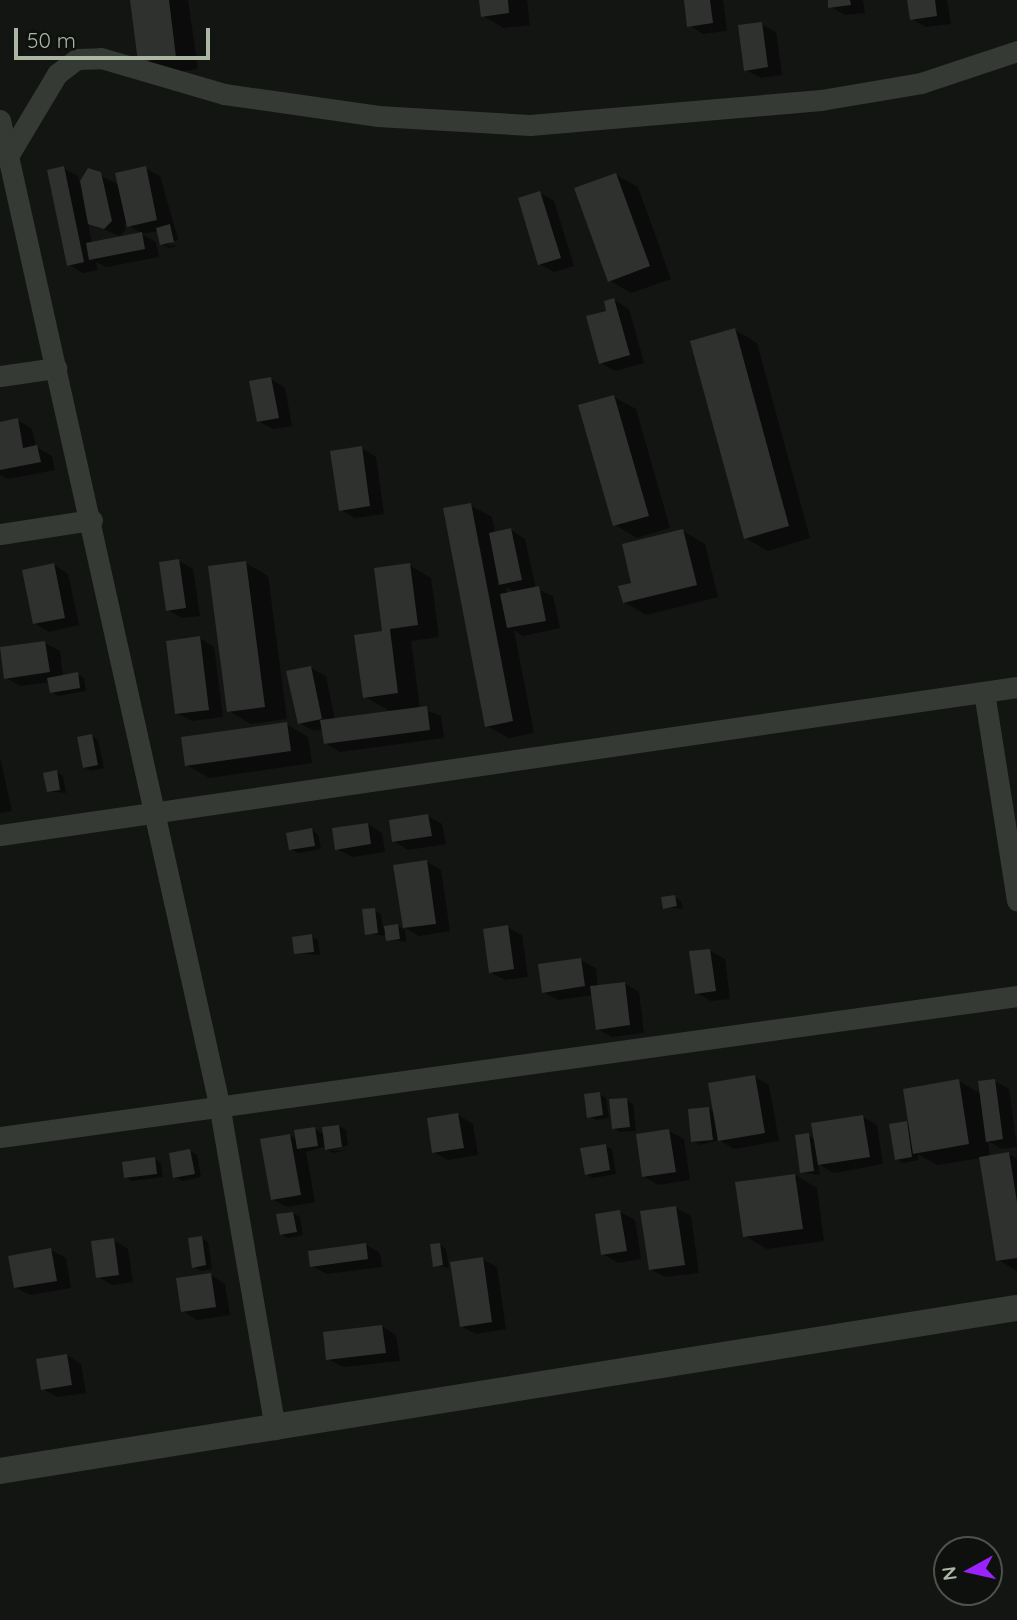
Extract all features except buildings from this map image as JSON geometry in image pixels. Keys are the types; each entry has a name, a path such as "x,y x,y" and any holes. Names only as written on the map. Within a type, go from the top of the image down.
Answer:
{"street":[{"path":"8,156 57,74 77,59 101,58 223,94 378,116 530,125 821,100 920,82 1017,51"},
{"path":"0,120 157,810 219,1104 275,1429"},
{"path":"0,376 56,368"},
{"path":"0,534 92,520"},
{"path":"0,835 157,810 1017,687"},
{"path":"984,692 1017,900"},
{"path":"0,1137 219,1104 1017,996"},
{"path":"0,1471 1017,1308"}]}
